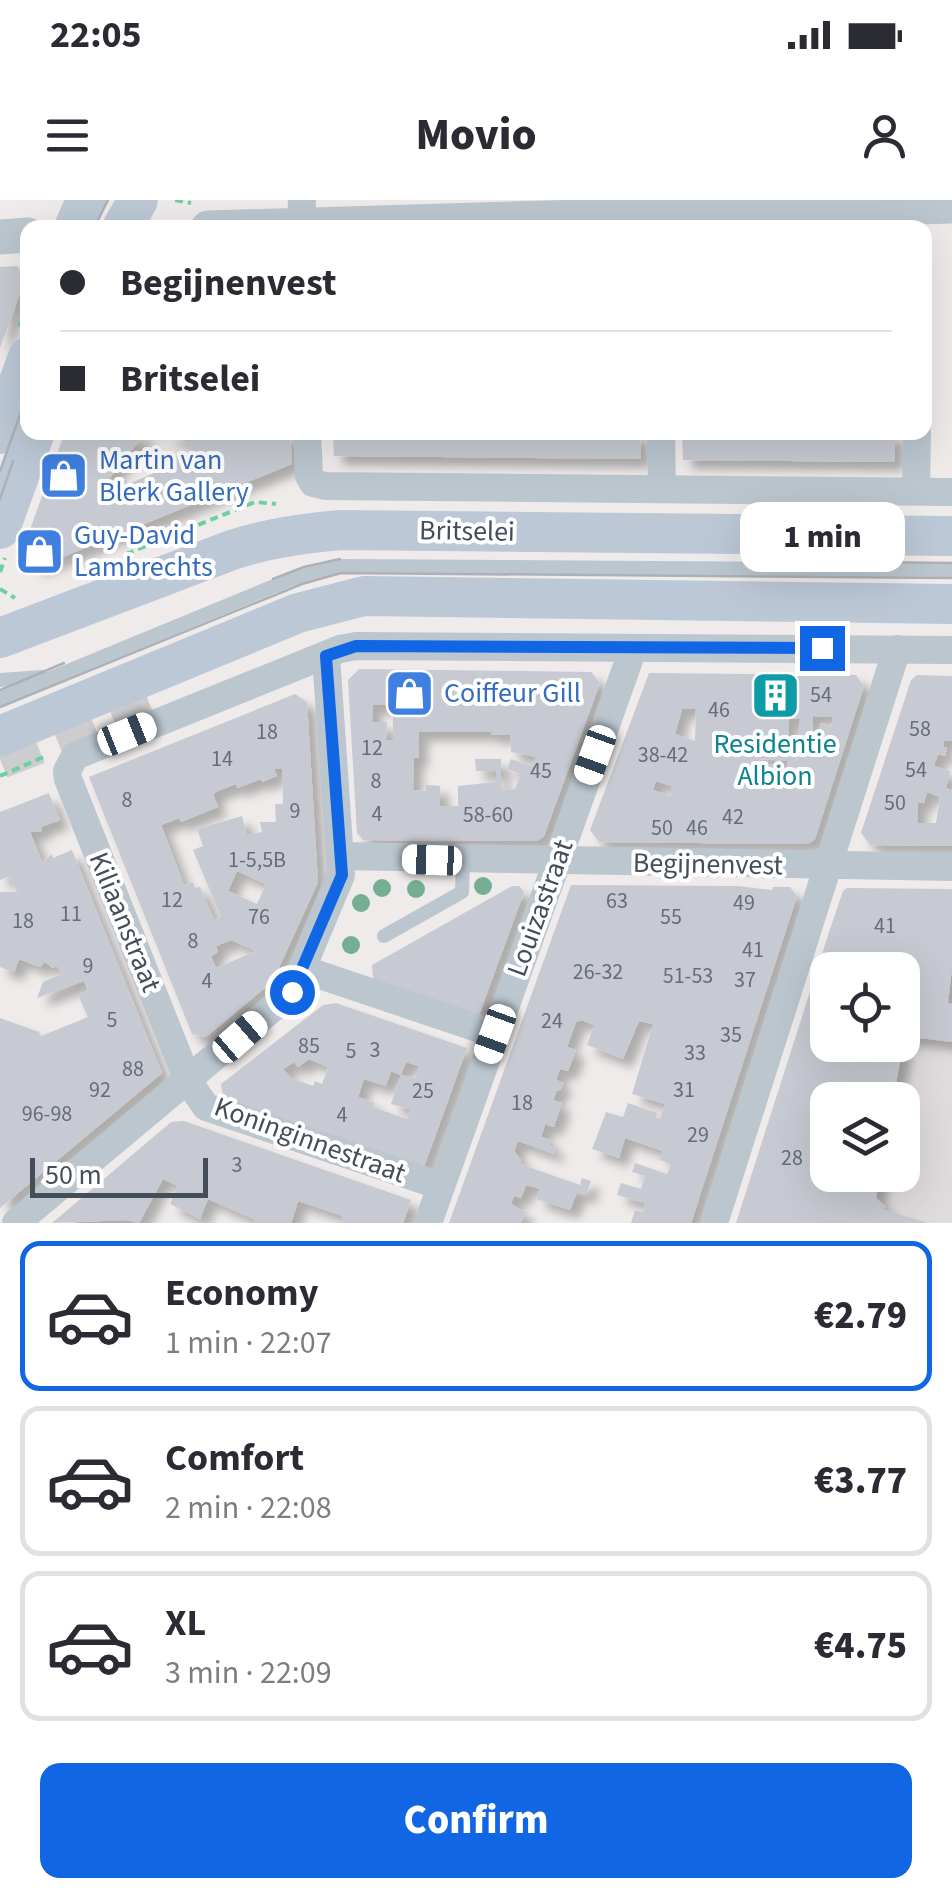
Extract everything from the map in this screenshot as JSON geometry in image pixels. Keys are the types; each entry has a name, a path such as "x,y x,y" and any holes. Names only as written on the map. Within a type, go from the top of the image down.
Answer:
{"main road":[{"path":"0,434 20,379"},
{"path":"0,529 32,440"},
{"name":"Britselei","path":"0,638 260,540 306,532 952,536"},
{"name":"Britselei","path":"0,736 62,691 298,613 364,596 952,604"},
{"path":"148,700 332,627 369,621 487,622 542,598"}],"street":[{"path":"276,220 930,214"},
{"name":"Britselei","path":"308,440 310,480 325,486 952,492"},
{"path":"661,440 662,489"},
{"path":"916,440 916,491"},
{"path":"62,691 127,734 356,646 952,650"},
{"path":"714,1223 897,648"},
{"name":"Louizastraat","path":"428,1223 633,649"},
{"path":"16,1223 292,992 342,875 326,656"},
{"name":"Kiliaanstraat","path":"127,734 83,751 70,762 68,779 188,1082"},
{"name":"Begijnenvest","path":"340,856 952,867"},
{"path":"302,969 495,1034"},
{"name":"Koninginnestraat","path":"188,1082 206,1106 441,1186"}],"lane":[{"name":"Britselei","path":"0,699 62,691 289,580 338,566 952,570"},
{"name":"Britselei","path":"0,680 62,691"},
{"path":"384,936 462,892 463,860"}],"path":[{"path":"0,589 15,598"}],"shaded area":[{"path":"952,889 952,1223 824,1223 830,1192 920,1192 920,1082 853,1082 857,1062 920,1062 920,969"}],"building":[{"path":"17,266 20,270 20,293 0,348 0,267"},
{"path":"62,440 140,440 109,479 115,497 123,493 119,482 126,479 128,484 159,471 155,462 172,454 178,455 182,463 195,457 189,443 181,440 290,440 292,464 38,567 22,552"},
{"path":"333,440 640,440 641,459 334,456"},
{"path":"682,440 895,440 895,462 683,460"},
{"path":"359,669 591,672 600,683 544,836 537,841 363,840 357,833 348,680","holes":["373,705 393,705 393,740 386,740 387,722 372,722","419,732 510,735 511,752 536,757 532,766 511,759 507,769 521,774 515,789 501,790 501,759 475,759 476,771 496,771 496,782 458,786 458,806 440,806 440,786 426,785 426,791 413,790"]},
{"path":"649,673 856,675 864,686 815,839 808,844 599,842 590,830","holes":["682,709 696,709 695,741 675,734","813,716 833,717 831,727 821,723 815,741 807,739 803,755 799,753 797,759 788,756 789,719 800,719 799,736 812,735","739,738 761,738 761,751 738,749","760,759 787,761 787,770 799,774 796,783 780,777 774,787 775,764 760,764","656,781 671,786 671,796 653,790"]},
{"path":"917,675 952,676 952,741 944,740 945,756 938,754 934,766 950,771 946,788 952,790 952,846 870,845 861,833 911,680","holes":["927,792 940,797 936,823 918,823 918,802 924,803"]},
{"path":"295,694 307,702 318,882 273,981 206,1037 192,1034 89,777","holes":["282,768 283,804 275,804 276,822 260,822 262,832 247,835 242,816 197,829 203,846 193,850 221,917 214,920 200,887 195,888 193,882 184,885 161,825 179,818 181,822 218,807 213,794 236,784 237,788 261,779 262,782 277,776 274,769","237,871 266,884 257,904 228,891","231,940 256,951 216,968 211,956 218,952 216,946"]},
{"path":"49,793 60,820 41,827 42,831 30,832 42,862 52,854 53,858 72,850 162,1073 0,1208 0,1018 41,1036 88,1017 78,995 88,991 84,981 37,998 43,982 61,974 57,966 53,968 45,962 40,967 19,959 14,972 0,967 0,892 17,892 10,876 0,880 0,812"},
{"path":"571,885 738,886 772,890 790,887 797,896 691,1223 631,1223 635,1210 643,1212 645,1203 617,1195 621,1183 641,1189 645,1176 632,1172 635,1163 667,1174 671,1164 660,1160 663,1151 625,1138 619,1158 592,1149 606,1112 623,1117 628,1103 657,1113 656,1118 660,1119 665,1104 632,1094 653,1024 639,1021 623,1059 587,1045 594,1025 581,1020 576,1022 567,1047 576,1050 568,1071 560,1069 556,1080 564,1083 553,1100 562,1103 554,1127 545,1124 541,1137 551,1140 549,1146 556,1148 554,1154 518,1141 514,1151 520,1164 580,1185 582,1178 591,1181 586,1195 577,1192 570,1210 536,1199 540,1189 526,1185 521,1198 514,1196 511,1204 525,1212 521,1223 449,1223"},
{"path":"512,886 519,886 524,892 479,1015 373,979 372,965"},
{"path":"952,889 948,1003 952,1004 952,1042 920,1038 920,952 823,952 843,891"},
{"path":"810,992 810,1062 900,1062 896,1082 810,1082 810,1192 877,1192 876,1198 886,1207 882,1209 927,1223 736,1223"},
{"path":"336,1003 467,1048 424,1167 223,1097 221,1084 323,1005","holes":["309,1059 328,1067 322,1084 315,1081 313,1086 291,1078 283,1069 294,1062 298,1067","406,1062 419,1066 415,1078 401,1075","391,1071 401,1075 391,1104 410,1109 407,1119 358,1097 364,1079 386,1086"]},
{"path":"184,1121 411,1200 403,1223 341,1223 343,1216 298,1201 291,1223 255,1223 256,1220 208,1199 200,1219 170,1204 178,1186 163,1179 139,1223 52,1223 171,1122"}],"tunnel":[{"path":"0,759 148,700"}],"tram line":[{"path":"98,220 108,200"},
{"path":"0,471 20,415"},
{"path":"0,499 13,461"},
{"path":"273,579 340,559"},
{"path":"870,562 952,563"},
{"path":"0,707 302,584 341,573 952,578"},
{"path":"0,690 64,663"}],"place":[{"name":"Martin van Blerk Gallery","path":"64,476"},
{"name":"Guy-David Lambrechts","path":"39,551"},
{"name":"Coiffeur Gill","path":"409,693"},
{"name":"Residentie Albion","path":"775,696"}],"route":[{"path":"292,992 342,875 326,656 356,646 822,648"}]}
